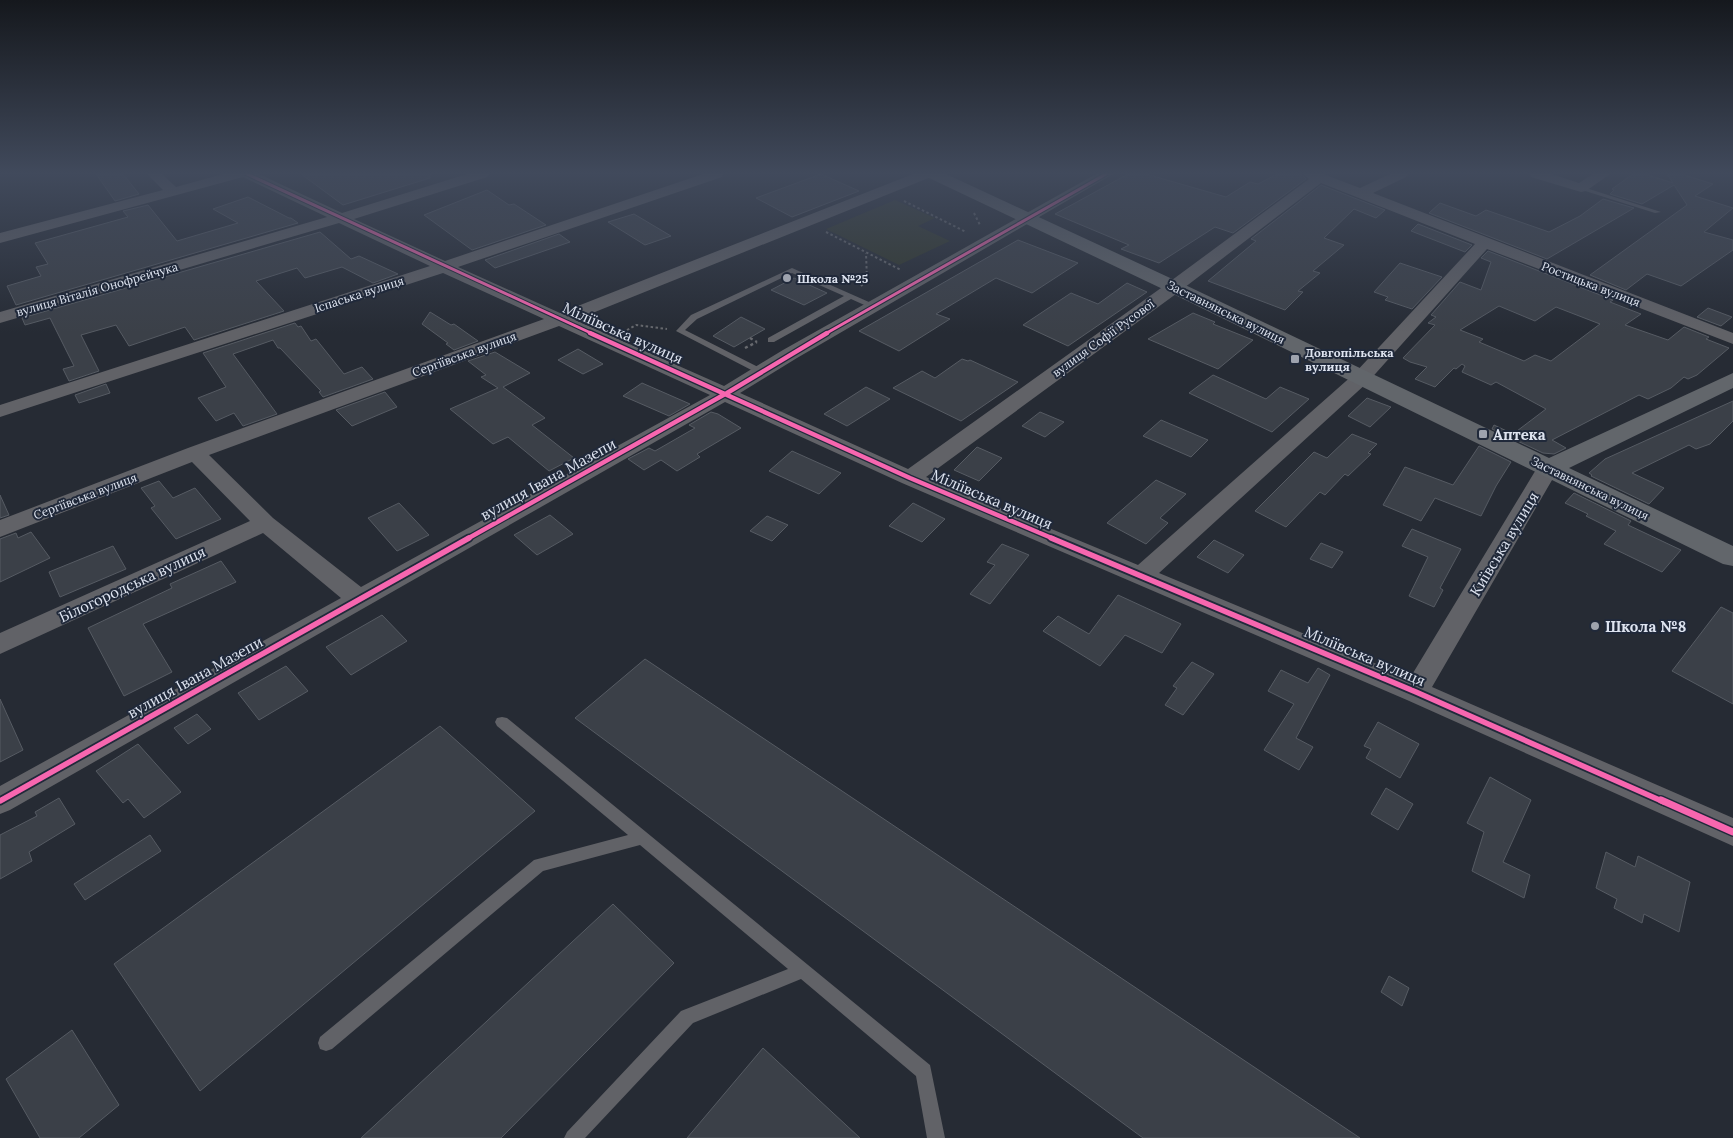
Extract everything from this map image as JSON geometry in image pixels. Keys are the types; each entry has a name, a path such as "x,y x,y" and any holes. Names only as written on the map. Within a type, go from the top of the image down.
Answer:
{"street":[{"path":"0,238 41,227"},
{"name":"вулиця Віталія Онофрейчука","path":"0,318 311,227"},
{"name":"Міліївська вулиця","path":"361,227 910,478 1416,692 1733,832"},
{"name":"Іспаська вулиця","path":"0,411 559,227"},
{"name":"Сергіївська вулиця","path":"0,529 194,453 561,319 792,227"},
{"name":"вулиця Івана Мазепи","path":"0,801 727,393 1013,227"},
{"name":"Заставнянська вулиця","path":"1048,227 1733,557"},
{"name":"вулиця Софії Русової","path":"910,478 1174,287 1250,227"},
{"name":"Ростицька вулиця","path":"1444,227 1733,339"},
{"path":"1142,575 1361,378 1484,243"},
{"path":"1548,468 1733,380"},
{"path":"194,453 265,523 359,599"},
{"name":"Київська вулиця","path":"1416,692 1548,468"},
{"name":"Білогородська вулиця","path":"0,644 265,523"}],"lane":[{"path":"761,372 680,331 694,317 792,270 874,306"},
{"path":"771,340 850,296"},
{"path":"502,722 924,1072 936,1138"},
{"path":"326,1043 539,865 642,838"},
{"path":"573,1138 687,1017 802,971"}],"path":[{"path":"956,227 970,234"},
{"path":"819,228 902,271"},
{"path":"850,296 867,280 866,253"},
{"path":"611,341 636,325 680,331"}],"green space":[{"path":"831,227 920,227 950,241 899,265 826,229"}],"building":[{"path":"92,227 166,227 177,241 224,227 284,227 16,305 7,286 41,276 36,267 48,264 35,243"},
{"path":"441,227 540,227 472,250"},
{"path":"616,227 656,227 671,236 645,245"},
{"path":"1086,227 1215,227 1159,263 1121,249 1129,245"},
{"path":"1215,227 1241,227 1233,233"},
{"path":"1266,227 1335,227 1324,238 1344,245 1313,271 1320,273 1298,291 1303,292 1285,310 1208,281 1256,241 1251,239"},
{"path":"1415,227 1426,227 1472,245 1465,252 1411,231"},
{"path":"1465,227 1535,227 1549,232 1558,227 1601,227 1547,259"},
{"path":"1656,227 1710,227 1704,232 1733,240 1733,250 1681,286 1647,274 1626,290 1590,275"},
{"path":"320,232 351,259 359,256 398,274 373,283 342,267 305,278 297,268 256,281 284,311 194,340 185,327 129,346 116,325 81,335 99,371 69,381 63,369 74,366 50,318 25,325 22,318"},
{"path":"559,234 570,242 495,268 485,260"},
{"path":"1018,240 1078,263 1032,293 996,278 936,314 950,319 899,351 859,331"},
{"path":"1488,251 1613,300 1610,302 1641,314 1625,325 1668,340 1684,327 1709,337 1706,339 1729,348 1697,375 1688,379 1684,377 1671,388 1648,399 1639,395 1552,440 1566,448 1554,454 1543,453 1492,429 1494,425 1513,434 1546,409 1496,382 1491,385 1462,372 1465,366 1462,364 1456,369 1454,368 1435,387 1415,379 1427,367 1403,358 1435,325 1428,323 1436,317 1431,315 1460,282 1481,290 1491,262 1481,258","holes":["1499,306 1535,321 1556,307 1600,324 1551,361 1535,355 1524,361 1479,342 1483,339 1460,330"]},
{"path":"1400,263 1442,277 1412,309 1385,300 1388,297 1374,292"},
{"path":"794,278 827,293 804,305 771,290"},
{"path":"1127,283 1147,292 1068,346 1023,325 1071,293 1098,304"},
{"path":"1708,308 1732,317 1721,326 1697,317"},
{"path":"430,312 451,325 454,324 478,341 454,350 446,344 448,343 422,324"},
{"path":"1193,313 1215,322 1213,324 1253,340 1218,369 1148,339"},
{"path":"741,317 765,329 734,347 713,336"},
{"path":"295,323 298,327 301,326 311,341 316,339 344,374 362,367 373,379 323,397 319,392 321,391 278,348 273,340 233,354 277,414 243,426 234,413 216,421 198,398 226,387 203,353"},
{"path":"578,349 603,364 583,374 558,360"},
{"path":"495,352 530,373 503,387 545,418 532,425 574,458 549,471 508,437 493,444 450,409 498,388 481,377 486,375 468,361"},
{"path":"962,359 970,360 1018,382 961,421 893,388 922,371 935,378"},
{"path":"1213,375 1266,399 1280,387 1309,399 1272,432 1189,393"},
{"path":"642,383 690,404 669,416 623,396"},
{"path":"106,384 110,393 79,403 75,395"},
{"path":"866,387 890,399 847,426 824,414"},
{"path":"385,392 397,407 352,426 336,410"},
{"path":"1367,398 1391,407 1370,427 1348,416"},
{"path":"1733,401 1733,421 1710,444 1696,449 1689,445 1632,473 1664,488 1649,504 1591,476 1589,473 1605,459"},
{"path":"711,412 718,414 741,428 697,454 700,457 677,471 661,460 644,470 628,459 649,448 655,451 695,428 689,425"},
{"path":"1040,412 1064,422 1045,437 1022,426"},
{"path":"1161,420 1208,440 1191,457 1143,436"},
{"path":"1352,434 1377,444 1368,453 1371,454 1348,476 1345,474 1325,495 1320,492 1286,527 1255,511 1314,452 1327,458"},
{"path":"1479,446 1511,462 1481,516 1435,498 1421,521 1383,505 1405,467 1453,485"},
{"path":"977,447 1002,458 979,481 954,470"},
{"path":"792,451 841,473 819,494 769,471"},
{"path":"1156,480 1186,494 1160,518 1168,523 1146,544 1107,523"},
{"path":"159,481 173,498 195,488 221,519 176,539 151,508 155,506 141,488"},
{"path":"1574,493 1631,521 1628,525 1681,550 1662,572 1604,544 1616,531 1565,503"},
{"path":"0,495 9,515 0,518"},
{"path":"399,503 429,535 397,551 368,518"},
{"path":"913,503 945,519 922,542 889,526"},
{"path":"550,515 573,534 537,555 514,535"},
{"path":"767,516 788,525 772,541 750,531"},
{"path":"1412,529 1461,549 1440,588 1443,590 1434,607 1409,596 1428,557 1402,546"},
{"path":"31,532 50,558 0,582 0,539 16,533 18,538"},
{"path":"1214,540 1244,555 1228,573 1197,557"},
{"path":"1321,543 1343,552 1332,568 1310,559"},
{"path":"1002,544 1029,555 990,604 970,594 995,565 987,562"},
{"path":"113,546 126,569 60,597 49,572"},
{"path":"221,561 236,582 143,624 172,672 124,696 88,628 172,588 170,584"},
{"path":"1118,595 1181,624 1162,653 1125,635 1100,666 1043,631 1058,616 1089,634"},
{"path":"1721,607 1733,613 1733,704 1672,671"},
{"path":"382,615 407,641 351,675 326,647"},
{"path":"645,659 1360,1138 1143,1138 575,718"},
{"path":"1192,662 1214,674 1183,715 1165,705 1177,688 1173,686"},
{"path":"286,666 308,691 259,720 238,693"},
{"path":"1318,668 1330,675 1296,738 1313,747 1299,770 1264,750 1294,704 1268,691 1281,670 1308,683"},
{"path":"0,699 23,750 0,762"},
{"path":"197,714 211,729 188,744 174,728"},
{"path":"1378,722 1419,744 1400,778 1366,758 1371,749 1364,746"},
{"path":"440,726 535,811 200,1091 114,964"},
{"path":"138,744 181,792 144,818 128,799 123,803 96,771"},
{"path":"1490,777 1531,800 1503,862 1530,875 1524,898 1472,871 1484,832 1467,823"},
{"path":"1386,788 1413,804 1398,830 1371,814"},
{"path":"59,798 75,824 29,852 32,861 0,879 0,835 37,816 35,812"},
{"path":"150,835 161,851 85,900 74,884"},
{"path":"1606,852 1635,867 1638,856 1690,882 1679,932 1644,914 1642,923 1614,908 1617,899 1596,888"},
{"path":"613,904 674,963 501,1138 361,1138"},
{"path":"1389,976 1409,988 1402,1006 1381,992"},
{"path":"72,1030 119,1105 79,1138 40,1138 6,1079"},
{"path":"763,1048 860,1138 687,1138"}],"cycle path":[{"path":"359,227 910,478 1416,692 1733,832"},
{"path":"0,801 727,393 790,354 1013,227"}],"place":[{"name":"Школа №25","path":"787,278"},
{"name":"Довгопільська вулиця","path":"1295,359"},
{"name":"Аптека","path":"1483,434"},
{"name":"Школа №8","path":"1595,626"}]}
